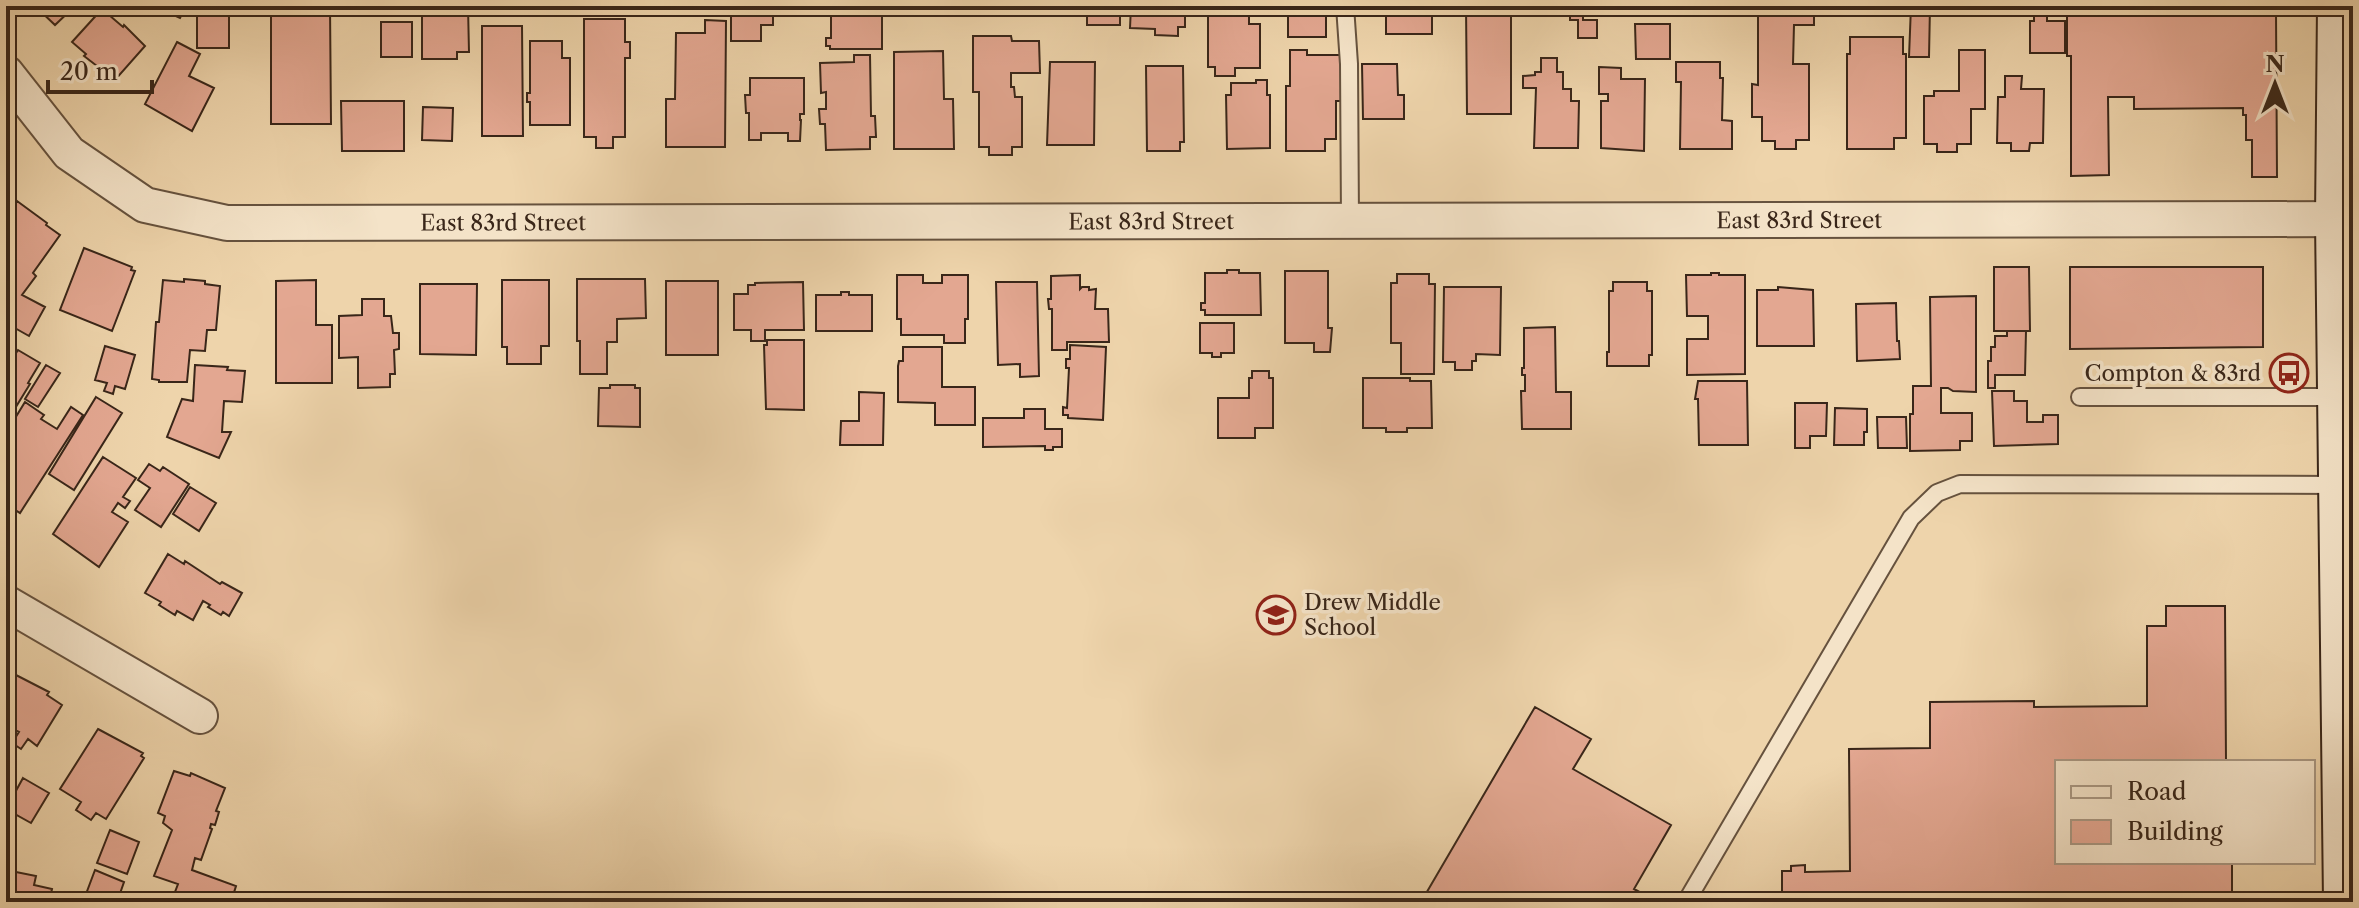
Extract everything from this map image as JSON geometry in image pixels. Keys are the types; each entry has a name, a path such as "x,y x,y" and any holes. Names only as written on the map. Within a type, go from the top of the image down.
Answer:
{"main road":[{"path":"2340,6 2346,219 2340,397 2345,513 2349,820 2346,902"}],"street":[{"name":"East 83rd Street","path":"6,73 69,153 145,205 227,223 2346,219"},
{"path":"6,603 200,716"}],"lane":[{"path":"1345,6 1349,64 1350,221"},
{"path":"2080,397 2340,397"},
{"path":"1686,902 1911,518 1937,493 1960,484 2345,513"}],"building":[{"path":"35,6 75,6 55,25"},
{"path":"154,6 186,6 180,18"},
{"path":"271,6 330,6 331,124 271,124"},
{"path":"422,6 468,6 469,52 457,52 457,59 422,59"},
{"path":"731,6 773,6 773,25 761,25 761,41 731,41"},
{"path":"831,6 882,6 882,49 830,49 826,46 826,38 831,38"},
{"path":"1087,6 1120,6 1120,25 1087,25"},
{"path":"1131,6 1185,8 1185,27 1178,27 1178,36 1155,35 1155,29 1130,28"},
{"path":"1208,6 1249,6 1249,24 1260,24 1260,68 1235,68 1235,76 1215,76 1215,67 1208,67"},
{"path":"1288,6 1326,6 1326,37 1288,37"},
{"path":"1386,6 1438,6 1438,9 1432,9 1432,34 1386,34"},
{"path":"1466,6 1511,6 1511,114 1467,114"},
{"path":"1564,6 1593,6 1593,16 1583,16 1583,20 1597,20 1597,38 1578,38 1578,20 1564,16"},
{"path":"1758,6 1814,6 1814,25 1794,25 1793,64 1809,64 1809,140 1796,140 1796,149 1775,149 1775,141 1762,141 1762,117 1752,117 1752,84 1758,85"},
{"path":"1911,6 1930,6 1929,57 1909,57"},
{"path":"2279,6 2279,8 2068,8"},
{"path":"102,9 145,46 115,80 84,56 86,54 72,42"},
{"path":"2135,9 2135,12 2276,12 2277,177 2252,177 2252,140 2246,140 2243,108 2134,109 2134,97 2108,97 2109,175 2071,176 2071,56 2067,56 2067,10"},
{"path":"2034,14 2047,14 2047,21 2065,21 2065,53 2030,53 2030,21 2034,21"},
{"path":"197,16 229,16 229,48 197,48"},
{"path":"584,19 625,19 625,42 630,42 630,58 625,58 625,137 613,137 613,148 596,148 596,137 584,137"},
{"path":"705,20 726,21 725,147 666,147 666,99 675,99 676,33 705,33"},
{"path":"381,22 412,22 412,57 381,57"},
{"path":"1635,24 1670,24 1670,59 1636,59"},
{"path":"482,26 522,26 523,136 482,136"},
{"path":"973,36 1011,36 1012,41 1039,41 1040,73 1011,73 1015,97 1022,97 1022,147 1012,147 1012,155 989,155 989,147 979,147 979,92 973,92"},
{"path":"1850,37 1903,37 1903,54 1906,54 1906,138 1894,138 1894,149 1847,149 1847,54 1850,54"},
{"path":"530,41 562,41 562,58 570,58 570,125 530,125 527,93 530,93"},
{"path":"177,42 200,54 189,76 214,88 192,131 145,104"},
{"path":"1290,50 1307,50 1307,55 1341,55 1341,101 1336,101 1336,139 1325,139 1325,151 1286,151 1286,86 1290,86"},
{"path":"1959,50 1985,50 1985,109 1971,109 1971,144 1957,144 1957,152 1937,152 1937,144 1924,144 1924,96 1934,96 1934,91 1959,91"},
{"path":"943,51 944,99 953,99 954,149 894,149 894,52"},
{"path":"854,55 870,55 871,116 875,116 876,137 870,137 870,149 826,150 825,124 820,124 819,109 826,109 826,92 821,93 820,63 854,62"},
{"path":"1541,58 1557,58 1557,72 1563,72 1563,89 1571,89 1571,101 1579,101 1578,148 1534,148 1536,88 1523,88 1523,76 1541,72"},
{"path":"1050,62 1095,62 1094,145 1047,145"},
{"path":"1676,62 1720,62 1720,78 1723,78 1722,120 1732,121 1732,149 1680,149 1681,82 1676,82"},
{"path":"1362,64 1397,64 1398,95 1404,95 1404,119 1363,119"},
{"path":"1146,66 1183,66 1184,142 1180,142 1180,151 1147,151"},
{"path":"1599,67 1621,68 1621,79 1645,79 1644,151 1601,148 1601,101 1608,101 1608,94 1599,94"},
{"path":"2005,76 2022,76 2021,89 2044,89 2043,143 2030,143 2029,151 2011,151 2011,143 1997,143 1998,97 2005,97"},
{"path":"750,78 804,78 800,141 788,141 788,133 761,133 761,140 749,140 745,95 750,95"},
{"path":"1256,80 1267,80 1270,148 1227,149 1226,95 1231,95 1231,83 1256,83"},
{"path":"341,101 404,101 404,151 342,151"},
{"path":"423,107 453,108 452,141 422,140"},
{"path":"17,201 60,235 33,273 36,276 22,295 45,307 29,336 6,323 6,309 15,292 6,285 6,216"},
{"path":"84,248 132,267 131,270 135,271 112,331 60,310"},
{"path":"1994,267 2029,267 2030,331 1994,331"},
{"path":"2070,267 2263,267 2263,347 2070,349"},
{"path":"1227,270 1260,273 1261,315 1205,315 1205,310 1201,310 1201,303 1205,303 1205,273 1227,273"},
{"path":"1285,271 1328,271 1328,328 1332,328 1330,352 1314,352 1314,343 1285,343"},
{"path":"1397,274 1429,274 1429,284 1435,284 1434,374 1401,374 1401,343 1391,343 1391,283 1397,283"},
{"path":"897,275 923,275 923,283 942,283 942,275 968,275 965,343 944,343 944,335 901,335 901,319 897,319"},
{"path":"1080,275 1080,289 1096,289 1095,309 1108,309 1109,342 1067,342 1067,350 1052,350 1052,309 1049,309 1048,299 1051,299 1051,276"},
{"path":"1686,275 1745,275 1745,374 1687,375 1687,339 1708,339 1708,316 1687,316"},
{"path":"184,279 220,286 216,330 207,330 205,351 190,350 187,382 159,382 152,379 163,280 184,282"},
{"path":"577,279 645,279 646,318 617,319 617,342 607,342 607,374 580,374"},
{"path":"316,280 316,325 332,325 332,383 276,383 276,281"},
{"path":"502,280 549,280 549,346 541,346 541,364 507,364 507,347 502,347"},
{"path":"666,281 718,281 718,355 666,355"},
{"path":"803,282 804,330 765,330 765,341 751,341 751,330 734,330 734,294 748,294 748,285 755,283"},
{"path":"996,282 1037,282 1039,376 1020,377 1020,364 998,365"},
{"path":"1613,282 1647,282 1647,291 1652,291 1652,355 1649,355 1649,366 1607,366 1609,291 1613,291"},
{"path":"420,284 477,284 476,355 420,354"},
{"path":"1444,287 1501,287 1500,355 1476,354 1472,370 1455,370 1455,362 1443,362"},
{"path":"1778,287 1813,290 1814,346 1757,346 1757,290 1778,290"},
{"path":"841,292 872,295 872,331 816,331 816,295 841,295"},
{"path":"1976,296 1976,392 1941,388 1941,413 1972,413 1972,441 1960,441 1960,450 1910,451 1913,386 1931,386 1930,297"},
{"path":"362,299 384,299 384,316 391,316 393,333 399,333 399,349 394,350 395,374 390,374 390,387 358,388 358,357 339,358 339,316 362,315"},
{"path":"1896,303 1900,359 1857,361 1856,304"},
{"path":"1200,323 1234,323 1234,353 1212,357 1212,353 1200,353"},
{"path":"1555,327 1556,392 1571,392 1571,429 1522,429 1524,328"},
{"path":"2007,331 2026,331 2025,375 1995,375 1995,388 1988,388 1991,347 1995,347 1995,336 2007,336"},
{"path":"767,340 804,340 804,410 766,409 764,345 767,345"},
{"path":"1070,345 1106,347 1103,420 1063,415 1063,407 1067,408 1069,368 1066,368 1066,359 1070,359"},
{"path":"105,346 135,355 125,389 115,386 113,394 104,391 107,383 95,380"},
{"path":"903,347 942,347 942,387 975,387 975,425 935,425 935,403 898,402 898,366 899,361 903,361"},
{"path":"18,350 40,363 14,410 6,405 6,368 13,351 16,353"},
{"path":"46,365 60,373 38,407 25,399"},
{"path":"195,365 245,371 242,402 224,401 222,432 231,432 219,458 167,437 182,399 193,401"},
{"path":"1252,371 1269,371 1269,378 1273,378 1273,428 1255,428 1255,438 1218,438 1218,398 1249,398"},
{"path":"1363,378 1431,381 1432,428 1386,432 1386,428 1363,428"},
{"path":"1698,381 1747,381 1748,445 1699,445 1698,399 1695,399"},
{"path":"610,385 635,385 635,388 640,388 640,427 598,426 599,388 610,388"},
{"path":"1992,391 2014,391 2014,401 2027,401 2027,422 2043,422 2043,415 2058,415 2058,444 1994,446"},
{"path":"859,392 884,393 883,445 840,445 841,421 859,421"},
{"path":"96,397 122,413 74,490 49,474"},
{"path":"25,402 44,415 41,419 57,429 71,407 83,415 20,513 6,504 6,433"},
{"path":"1795,403 1827,403 1826,436 1810,436 1810,448 1795,448"},
{"path":"1835,408 1867,409 1864,445 1834,445"},
{"path":"1024,409 1045,409 1045,429 1062,429 1062,447 1045,450 1045,446 983,447 983,418 1024,418"},
{"path":"1877,417 1906,417 1907,448 1878,448"},
{"path":"103,457 136,478 123,497 130,501 125,508 118,503 112,512 128,522 99,567 53,534"},
{"path":"149,464 160,471 163,467 189,484 161,527 135,510 150,488 138,480"},
{"path":"190,487 216,503 199,531 173,514"},
{"path":"168,554 242,593 229,616 223,612 221,615 203,601 193,620 177,611 175,615 145,593"},
{"path":"2166,606 2225,606 2226,760 2055,760 2055,864 2232,864 2232,902 1782,902 1782,871 1791,871 1791,866 1805,865 1805,872 1850,871 1849,749 1930,748 1930,702 2034,701 2034,707 2147,706 2147,626 2166,626"},
{"path":"14,674 49,692 47,695 62,705 37,746 28,739 21,749 12,743 19,732 9,727 6,732 6,687"},
{"path":"1535,707 1591,739 1573,769 1671,825 1634,889 1645,895 1641,902 1421,902"},
{"path":"98,729 143,753 141,756 144,758 106,819 96,813 91,820 76,810 81,802 60,789"},
{"path":"174,771 190,776 191,773 225,788 201,860 195,858 192,870 236,886 231,902 178,901 180,893 175,892 178,884 154,876 172,830 163,823 165,816 158,813"},
{"path":"23,778 49,793 31,823 6,809"},
{"path":"110,830 139,842 127,874 97,863"},
{"path":"6,870 36,876 34,885 52,889 49,902 6,902"},
{"path":"95,870 124,882 117,902 83,902"}],"place":[{"name":"Compton & 83rd","path":"2289,373"},
{"name":"Drew Middle School","path":"1276,615"}]}
